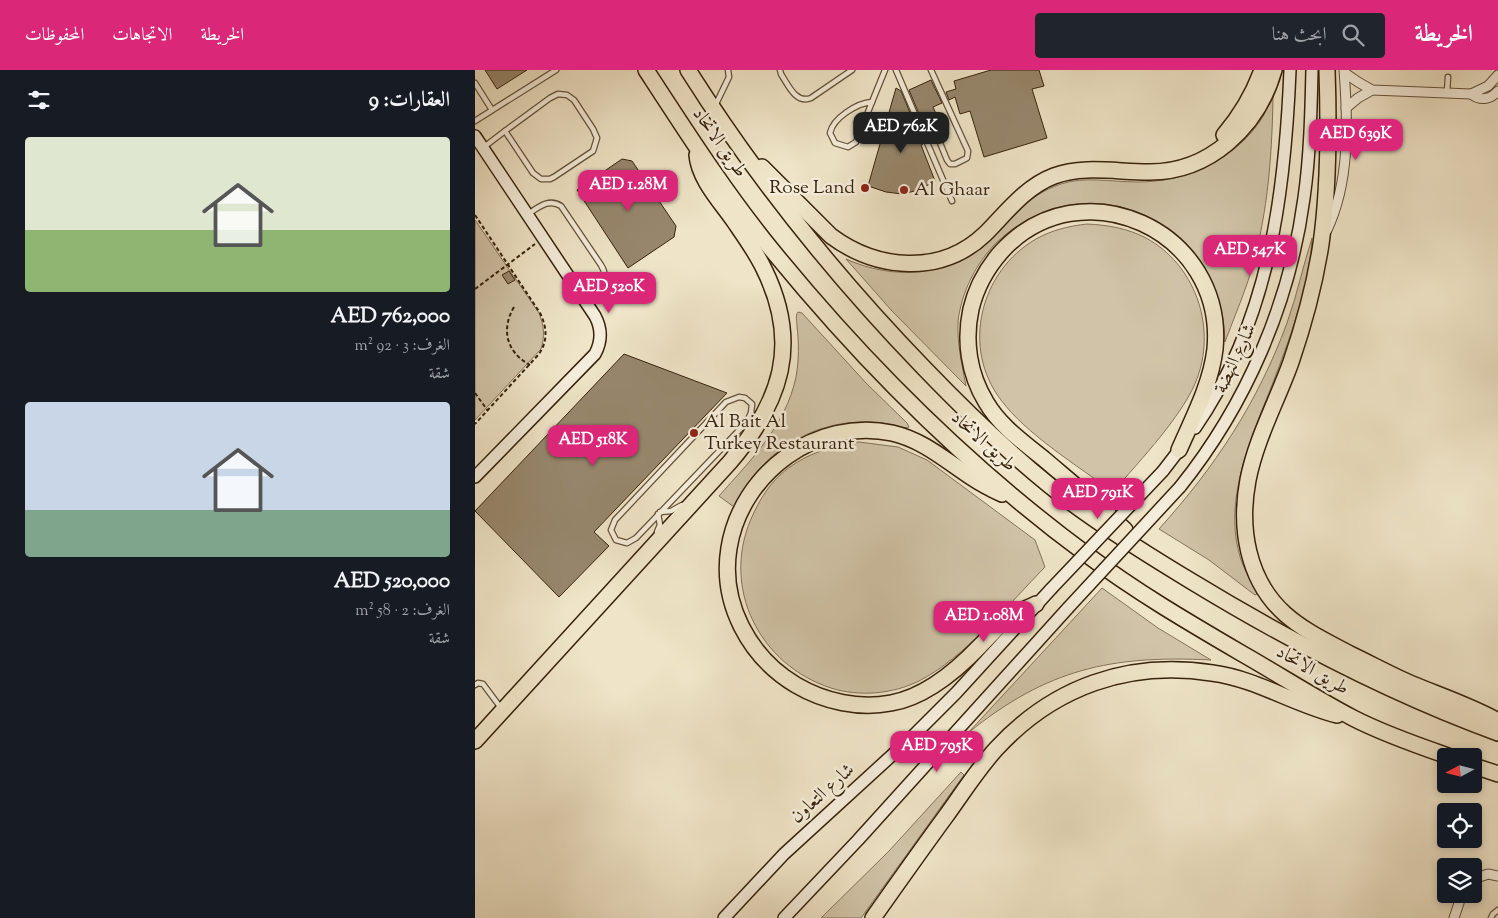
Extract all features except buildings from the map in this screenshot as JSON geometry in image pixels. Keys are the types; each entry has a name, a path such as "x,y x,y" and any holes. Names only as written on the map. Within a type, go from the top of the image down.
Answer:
{"highway":[{"name":"طريق الاتحاد","path":"646,70 697,148 774,253 843,332 897,389 941,432 1030,510 1086,554 1145,595 1354,719 1437,752"},
{"name":"طريق الاتحاد","path":"688,70 771,192 877,320 976,420 1049,484 1087,514 1155,559 1240,611 1331,660 1419,701 1498,733"},
{"path":"1217,151 1223,136 1233,125 1254,93 1262,70"},
{"path":"734,139 831,236 850,248 871,258 900,264 930,262 965,248 983,236 1028,190 1053,176 1081,170 1164,171 1180,168 1205,158 1233,139 1250,120 1264,97 1274,70"},
{"path":"1327,70 1329,125 1321,244 1311,294 1291,360 1257,448 1248,479 1245,537 1251,563 1261,586 1276,606 1306,630 1410,683 1498,720"},
{"path":"475,741 741,449 760,422 777,388 783,346 778,306 765,270 756,253 706,181 699,167 697,148"},
{"path":"1155,559 1101,507 1008,429 986,402 978,387 972,371 967,337 972,303 986,272 1007,245 1020,234 1050,218 1084,212 1101,212 1150,226 1165,235 1188,258 1201,278 1210,300 1215,332 1215,348 1209,379 1179,450"},
{"path":"1030,510 975,480 938,453 908,438 876,430 842,432 826,436 803,446 782,459 750,495 733,531 729,548 729,582 736,615 747,637 762,658 781,675 802,688 818,696 850,705 868,706 893,703 925,690 952,673 965,662 1009,617 1036,604"},
{"path":"873,918 996,749 1039,711 1072,691 1090,683 1151,670 1182,670 1212,673 1242,679 1271,689 1312,708 1354,719"},
{"path":"1483,769 1498,774"}],"main road":[{"name":"شارع النهضة","path":"1051,589 1163,470 1179,450 1199,422 1232,362 1258,297 1271,251 1279,208 1286,150 1290,70"},
{"name":"شارع النهضة","path":"785,918 1180,487 1197,465 1241,393 1273,321 1286,283 1305,197 1309,153 1312,70"},
{"path":"475,136 585,301 600,327 600,340 595,354 475,477"},
{"name":"شارع التعاون","path":"724,918 784,854 935,714 977,672 1051,589"}],"street":[{"path":"1321,244 1335,210 1342,177 1346,139 1345,71"},
{"path":"1345,71 1358,82 1372,90 1447,92 1471,94 1480,99 1486,99 1497,94"},
{"path":"1471,94 1488,86 1498,75"},
{"path":"1346,108 1372,90"},
{"path":"1482,876 1488,874 1498,876"},
{"path":"1454,918 1459,903"}],"lane":[{"path":"475,121 556,70"},
{"path":"713,109 729,77 729,70"},
{"path":"780,70 782,77 797,97 805,100 811,98 852,70"},
{"path":"872,102 862,103 853,107 832,127 830,133 835,143 848,147 857,142 885,70"},
{"path":"895,70 952,202"},
{"path":"931,70 968,151 968,156 965,160 950,164 938,138"},
{"path":"1447,77 1447,92"},
{"path":"475,83 492,110"},
{"path":"483,148 551,98 563,94 574,100 596,134 597,142 589,154 554,177 545,180 537,177 505,132"},
{"path":"528,215 548,203 553,202 561,206 601,265 605,274 601,289 585,301"},
{"path":"645,556 647,546 659,528 659,513 746,423 752,410 752,404 748,399 739,397 727,402 615,520 611,530 613,535 621,543 632,542 659,513 678,508 696,492 707,487"},
{"path":"475,685 478,683 483,684 503,711"},
{"path":"1491,918 1498,910"}],"path":[{"path":"475,215 540,313 545,326 543,349 475,424"},
{"path":"475,289 543,238"},
{"path":"514,307 507,321 508,339 517,356 530,365"},
{"path":"475,393 488,411"}],"shaded area":[{"path":"1273,97 1270,168 1264,215 1247,284 1225,342 1218,299 1201,263 1175,235 1144,215 1108,205 1070,205 1032,217 989,250 976,269 966,289 958,322 960,354 966,386 892,311 846,259 865,266 902,272 921,272 940,268 975,252 991,239 1029,201 1048,189 1061,184 1079,180 1155,181 1189,174 1205,168 1234,150 1246,138 1258,124"},
{"path":"475,220 539,313 543,327 543,340 541,349 475,420"},
{"path":"1087,224 1124,229 1146,238 1163,249 1177,263 1197,297 1202,316 1204,336 1203,356 1192,391 1173,421 1113,492 1053,449 1012,413 1001,400 989,379 982,357 980,335 983,312 990,290 1001,270 1017,253 1036,239 1061,229"},
{"path":"1312,238 1307,275 1298,313 1249,446 1242,467 1238,489 1235,510 1235,532 1242,563 1257,591 1255,595 1209,560 1159,529 1199,482 1249,407 1263,380 1287,323"},
{"path":"798,312 802,313 909,427 853,422 828,427 805,435 783,448 764,464 747,484 734,507 719,496 766,441 784,411 791,394 798,364 796,317"},
{"path":"859,442 898,447 927,460 1035,540 1045,567 986,629 953,659 919,681 898,689 876,693 853,693 831,688 806,677 784,662 767,643 753,621 744,597 741,572 743,545 751,519 763,496 775,480 798,462 817,452"},
{"path":"1102,588 1158,628 1211,660 1142,660 1111,664 1082,671 1053,680 1025,694 997,711 968,733"},
{"path":"961,772 964,775 861,918 821,918 889,851"}],"place":[{"name":"Rose Land","path":"865,188"},
{"name":"Al Ghaar","path":"904,190"},
{"name":"Al Bait Al Turkey Restaurant","path":"694,433"}]}
